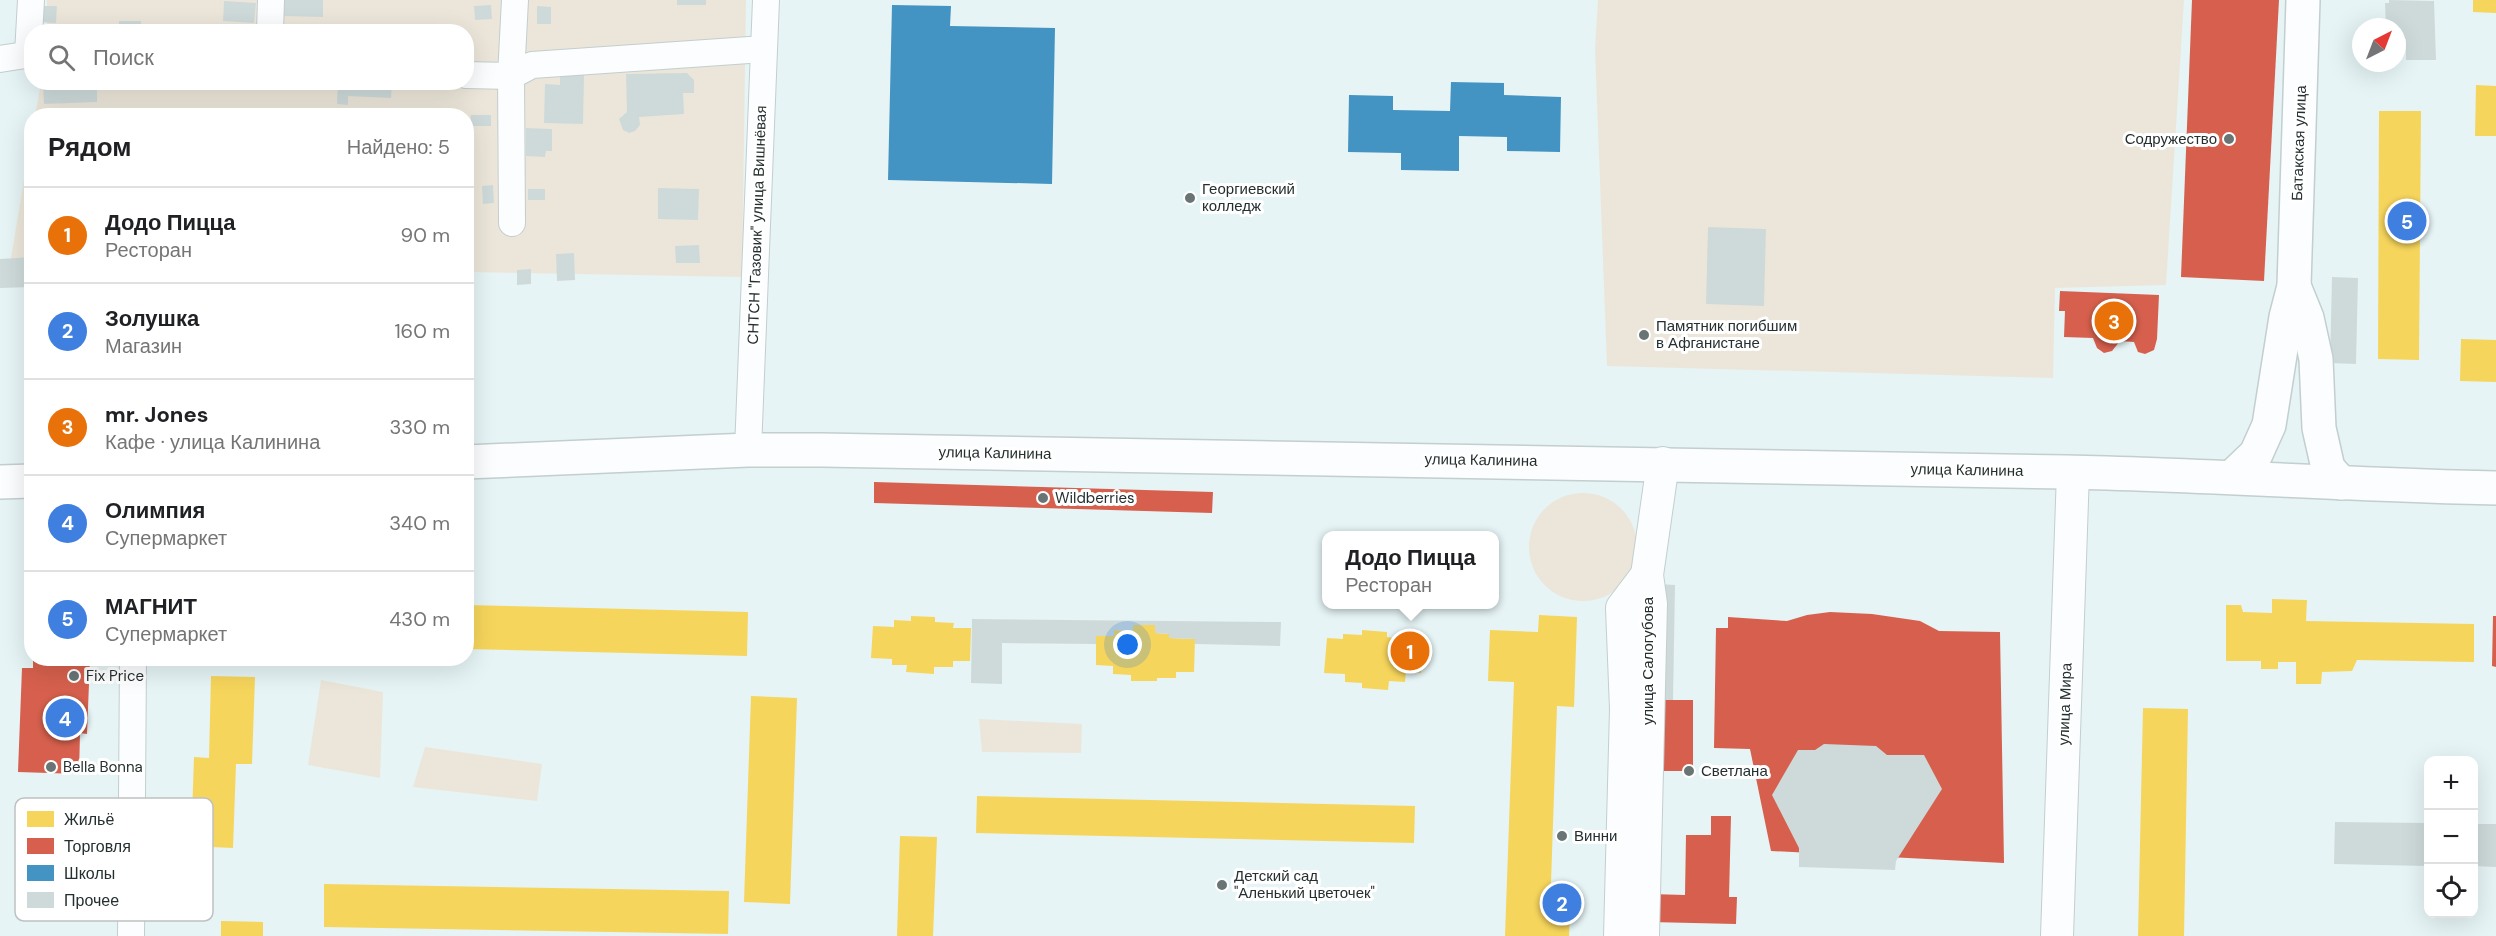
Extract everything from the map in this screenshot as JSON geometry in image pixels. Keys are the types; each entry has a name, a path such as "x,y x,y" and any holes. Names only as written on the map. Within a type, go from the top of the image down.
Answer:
{"main road":[{"name":"Батакская улица","path":"2232,477 2256,454 2269,424 2286,317 2294,286 2303,0"},
{"name":"Батакская улица","path":"2294,286 2307,318 2316,358 2319,428 2328,468 2341,483"},
{"name":"улица Калинина","path":"474,462 748,450 1663,463 2073,472 2496,488"},
{"path":"0,482 24,481"}],"street":[{"path":"31,0 31,24"},
{"path":"270,24 271,0"},
{"path":"512,223 511,76 515,0"},
{"name":"СНТСН \"Газовик\" улица Вишнёвая","path":"748,450 766,0"},
{"path":"474,75 511,76 532,65 764,49"},
{"path":"0,59 24,55"},
{"path":"1647,575 1663,463"},
{"name":"улица Мира","path":"2057,936 2073,472"},
{"name":"улица Салогубова","path":"1620,936 1626,709 1622,608 1647,575"},
{"name":"улица Салогубова","path":"1643,936 1651,604 1647,575"},
{"path":"132,798 133,666"},
{"path":"131,921 131,936"}],"shaded area":[{"path":"47,0 746,0 742,277 474,272 474,108 36,108 40,90 474,90 474,24 47,24"},
{"path":"1598,0 2184,0 2166,285 2055,288 2053,378 1607,366 1595,49"},
{"path":"24,180 24,264 10,264"},
{"path":"1583,493 1604,497 1621,509 1633,526 1637,547 1633,568 1621,585 1604,597 1583,601 1562,597 1545,585 1533,568 1529,547 1533,526 1545,509 1562,497"},
{"path":"321,680 383,692 380,778 308,765"},
{"path":"979,719 1082,724 1081,753 982,752"},
{"path":"425,747 542,764 537,801 413,787"}],"building: Жильё":[{"path":"2473,0 2496,0 2496,13 2473,12"},
{"path":"2476,85 2496,86 2496,136 2475,136"},
{"path":"2379,111 2421,111 2419,360 2378,359"},
{"path":"2461,339 2496,340 2496,382 2460,381"},
{"path":"2272,599 2307,600 2306,621 2474,624 2474,662 2357,660 2352,671 2322,672 2321,684 2296,684 2296,662 2278,662 2278,669 2261,669 2261,661 2226,661 2226,605 2241,605 2243,612 2272,613"},
{"path":"474,605 748,612 747,656 474,649"},
{"path":"1539,615 1577,617 1574,707 1557,706 1550,912 1570,912 1569,936 1505,936 1514,682 1488,681 1490,630 1538,632"},
{"path":"911,616 935,617 935,622 954,623 953,628 971,628 970,661 953,661 953,667 934,667 934,674 906,672 907,665 892,665 892,659 871,658 873,626 894,627 894,620 911,621"},
{"path":"1133,625 1155,625 1155,633 1169,634 1169,638 1195,639 1194,672 1176,672 1176,678 1157,678 1157,681 1131,681 1131,675 1113,674 1113,666 1096,665 1096,636 1114,636 1114,630 1133,631"},
{"path":"1362,630 1387,632 1387,637 1403,639 1403,643 1423,644 1421,673 1406,671 1405,682 1389,681 1388,690 1362,688 1362,683 1345,682 1345,674 1324,673 1327,638 1343,639 1343,634 1362,635"},
{"path":"211,676 255,677 252,764 236,764 233,848 213,847 213,798 193,798 194,757 209,758"},
{"path":"751,696 797,698 790,904 744,902"},
{"path":"2143,708 2188,709 2184,936 2138,936"},
{"path":"977,796 1415,806 1414,843 976,833"},
{"path":"900,836 937,837 933,936 897,936"},
{"path":"324,884 729,891 728,934 324,927"},
{"path":"221,921 263,922 263,936 221,936"}],"building: Торговля":[{"name":"Содружество","path":"2192,0 2279,0 2264,281 2181,277"},
{"path":"2060,291 2159,295 2157,339 2154,350 2145,354 2138,352 2134,342 2120,341 2112,351 2104,353 2097,348 2093,338 2064,337 2065,311 2059,311"},
{"name":"Wildberries","path":"874,482 1213,492 1212,513 874,503"},
{"path":"1830,612 1872,614 1920,621 1939,631 2000,632 2004,863 1771,851 1750,749 1714,748 1716,628 1728,628 1728,617 1787,621"},
{"path":"2493,616 2496,616 2496,667 2492,666"},
{"path":"33,666 90,666 87,734 80,733 79,774 18,772 22,668 33,668"},
{"path":"1658,700 1693,700 1693,771 1658,771"},
{"path":"1711,816 1731,816 1729,897 1737,897 1736,924 1650,922 1650,894 1685,895 1686,835 1711,835"}],"building: Школы":[{"path":"892,5 951,6 950,26 1055,28 1052,184 888,180"},
{"path":"1451,82 1504,83 1504,95 1561,97 1560,152 1507,151 1507,137 1459,136 1459,171 1401,170 1401,153 1348,152 1349,95 1393,96 1393,110 1450,111"}],"building: Прочее":[{"path":"282,0 323,0 323,17 282,16"},
{"path":"677,0 706,0 706,5 677,5"},
{"path":"2389,0 2434,1 2436,60 2406,60 2406,18 2386,18 2385,3 2389,3"},
{"path":"224,1 256,3 254,23 223,21"},
{"path":"491,5 492,19 475,20 474,6"},
{"path":"39,6 57,6 56,23 38,22"},
{"path":"537,6 551,7 551,24 537,24"},
{"path":"119,21 141,21 141,24 119,24"},
{"path":"687,73 694,80 694,93 683,93 684,114 639,117 640,125 635,131 629,133 623,130 619,119 627,112 626,74"},
{"path":"560,75 584,75 583,124 544,123 545,84 560,85"},
{"path":"43,90 97,90 97,102 44,104"},
{"path":"338,90 392,90 391,98 348,96 348,105 337,104"},
{"path":"474,115 491,115 491,126 474,126"},
{"path":"526,128 552,129 552,151 546,151 545,157 526,156"},
{"path":"493,185 494,203 483,204 482,186"},
{"path":"658,188 699,189 698,220 658,219"},
{"path":"528,189 545,189 545,200 528,200"},
{"path":"1708,227 1766,229 1764,306 1706,304"},
{"path":"699,245 700,263 676,263 675,246"},
{"path":"574,253 575,280 557,281 556,254"},
{"path":"24,258 24,287 0,288 0,259"},
{"path":"531,269 531,284 517,285 517,270"},
{"path":"2332,277 2358,278 2356,364 2330,363"},
{"path":"1659,584 1675,585 1673,700 1658,700"},
{"path":"972,619 1281,622 1280,646 1195,644 1195,639 1169,638 1169,634 1155,633 1155,625 1133,625 1133,631 1114,630 1114,636 1096,636 1096,644 1002,643 1002,684 971,683"},
{"path":"1824,744 1876,746 1887,755 1924,755 1942,789 1896,861 1895,870 1799,867 1799,848 1772,795 1798,750 1815,750"},
{"path":"2335,822 2424,823 2424,866 2334,864"},
{"path":"2478,824 2496,824 2496,867 2478,866"}],"place":[{"name":"Содружество","path":"2229,139"},
{"name":"Георгиевский колледж","path":"1190,198"},
{"name":"МАГНИТ","path":"2407,221"},
{"name":"mr. Jones","path":"2114,321"},
{"name":"Памятник погибшим в Афганистане","path":"1644,335"},
{"name":"Wildberries","path":"1043,498"},
{"name":"Додо Пицца","path":"1410,651"},
{"name":"Fix Price","path":"74,676"},
{"name":"Олимпия","path":"65,718"},
{"name":"Bella Bonna","path":"51,767"},
{"name":"Светлана","path":"1689,771"},
{"name":"Винни","path":"1562,836"},
{"name":"Детский сад \"Аленький цветочек\"","path":"1222,885"},
{"name":"Золушка","path":"1562,903"}]}
